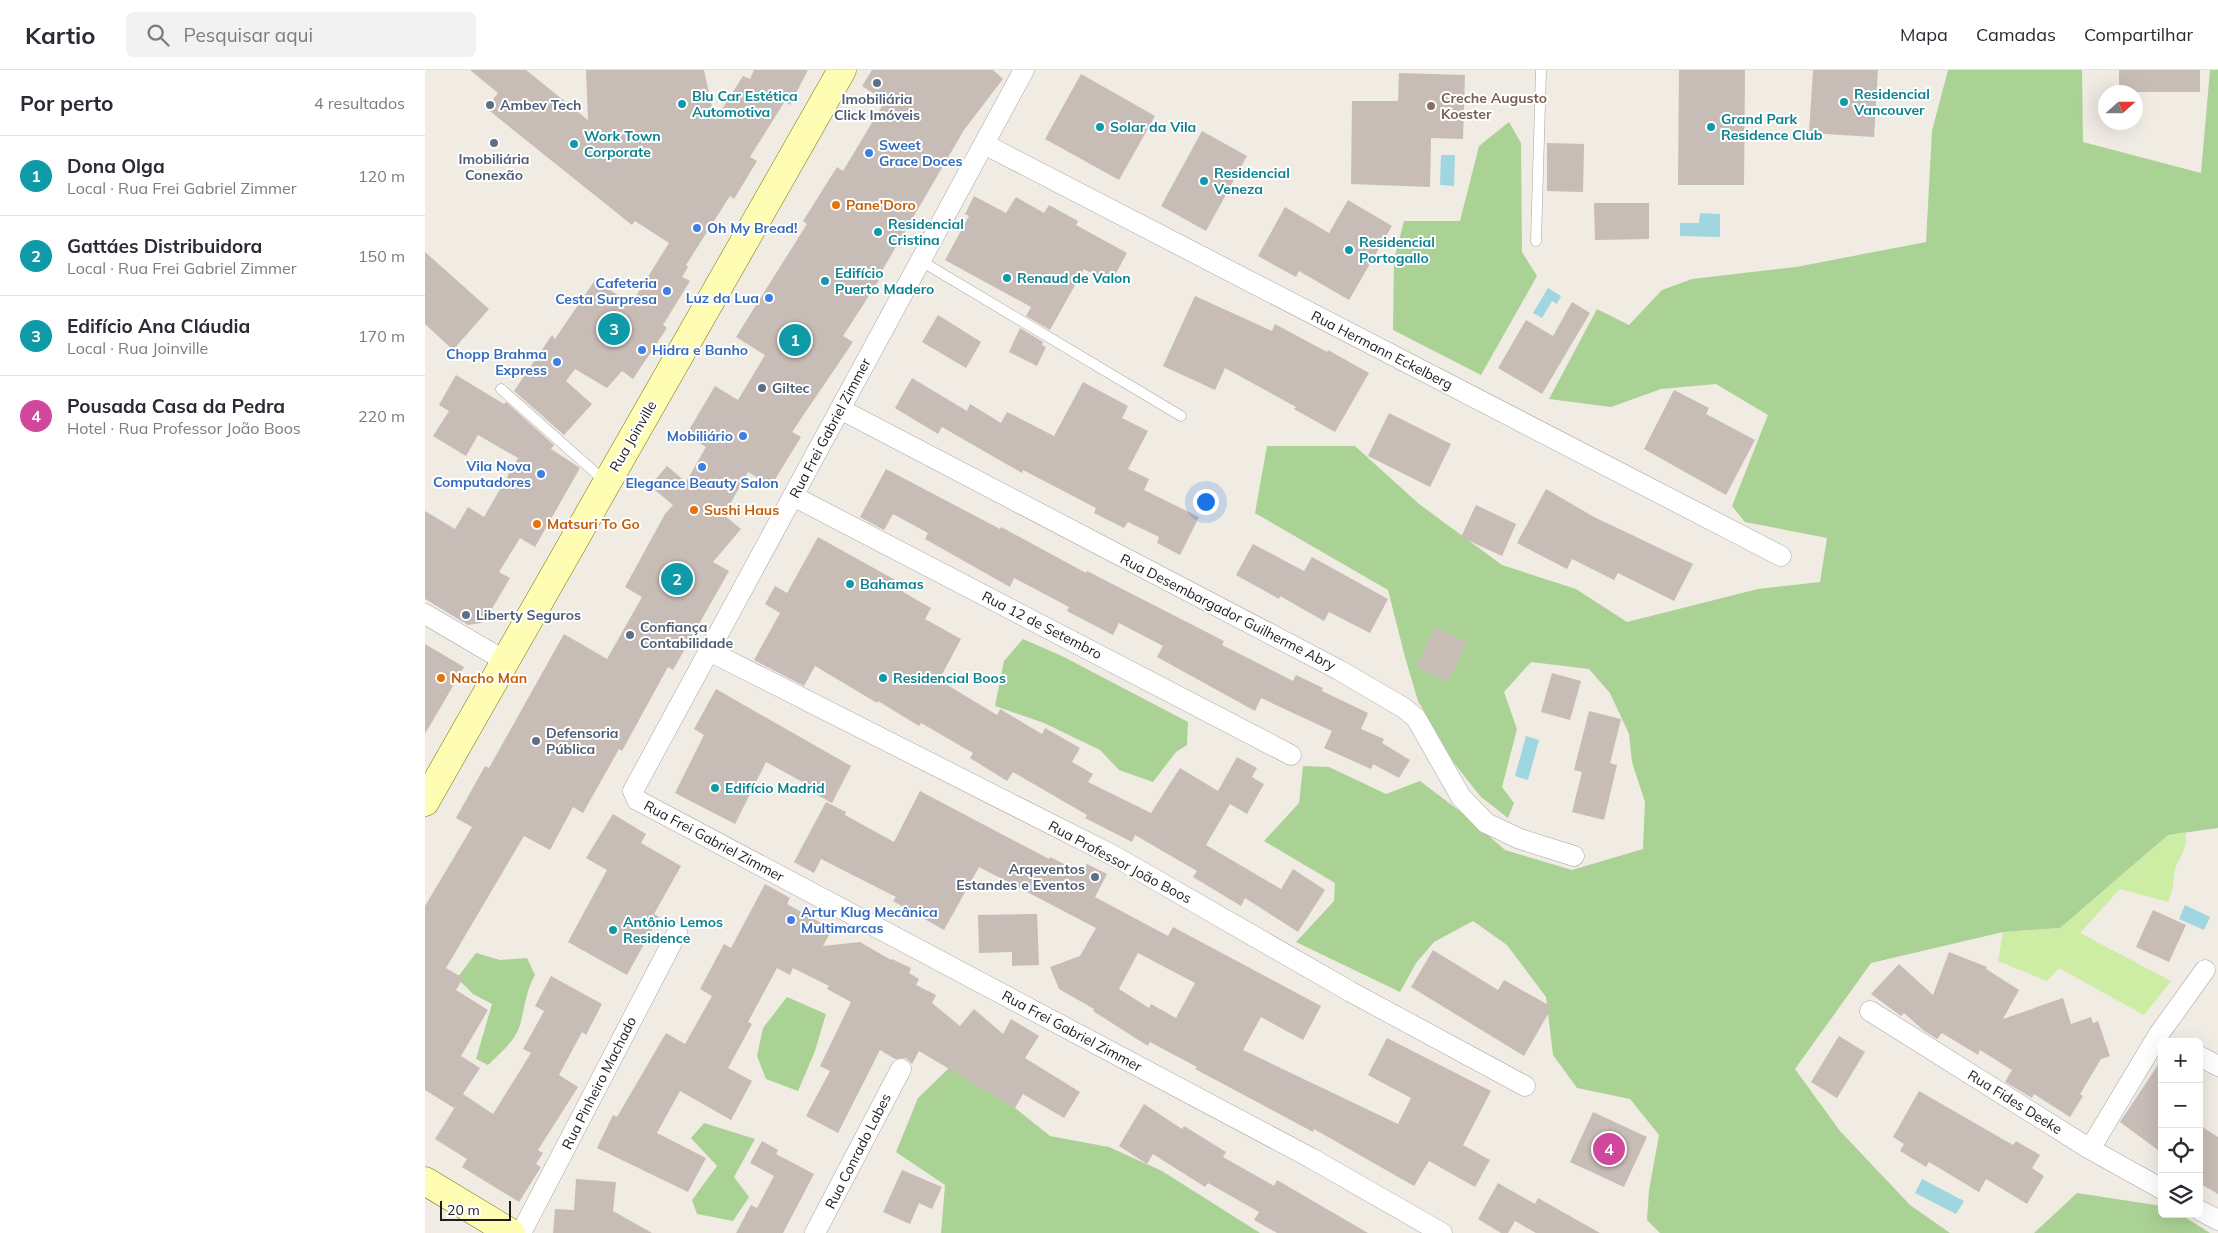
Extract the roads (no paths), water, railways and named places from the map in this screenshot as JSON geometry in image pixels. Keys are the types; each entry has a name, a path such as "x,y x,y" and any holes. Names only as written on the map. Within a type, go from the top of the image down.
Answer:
{"main road":[{"name":"Rua Joinville","path":"425,802 842,70"},
{"path":"425,1181 511,1233"}],"street":[{"name":"Rua Frei Gabriel Zimmer","path":"1024,70 633,791 637,800 1311,1158 1442,1233"},
{"name":"Rua Hermann Eckelberg","path":"984,144 1781,556"},
{"name":"Rua Desembargador Guilherme Abry","path":"840,409 1339,670 1404,708 1417,718 1461,797 1486,823 1520,839 1574,856"},
{"name":"Rua 12 de Setembro","path":"793,496 1291,755"},
{"path":"425,614 505,661"},
{"name":"Rua Professor João Boos","path":"709,651 1116,857 1351,992 1525,1086"},
{"name":"Rua Pinheiro Machado","path":"521,1233 677,933"},
{"path":"2166,1038 2205,970"},
{"name":"Rua Fides Deeke","path":"1870,1011 2090,1148 2158,1187"},
{"path":"2090,1148 2158,1050"},
{"path":"2203,1058 2218,1066"},
{"name":"Rua Conrado Labes","path":"815,1233 901,1069"},
{"path":"2203,1212 2218,1220"}],"lane":[{"path":"1536,241 1541,70"},
{"path":"921,261 1181,416"},
{"path":"501,389 607,482"}],"water":[{"path":"1441,155 1455,155 1454,186 1440,185"},
{"path":"1700,213 1720,214 1720,237 1680,236 1680,223 1699,223"},
{"path":"1548,288 1561,296 1557,304 1552,301 1542,318 1533,313"},
{"path":"1526,736 1539,740 1528,780 1515,776"},
{"path":"2185,905 2210,917 2204,930 2179,919"},
{"path":"1922,1179 1964,1201 1956,1214 1915,1193"}],"place":[{"name":"Imobiliária Click Imóveis","path":"877,83"},
{"name":"Residencial Vancouver","path":"1844,102"},
{"name":"Blu Car Estética Automotiva","path":"682,104"},
{"name":"Ambev Tech","path":"490,105"},
{"name":"Creche Augusto Koester","path":"1431,106"},
{"name":"Solar da Vila","path":"1100,127"},
{"name":"Grand Park Residence Club","path":"1711,127"},
{"name":"Imobiliária Conexão","path":"494,143"},
{"name":"Work Town Corporate","path":"574,144"},
{"name":"Sweet Grace Doces","path":"869,153"},
{"name":"Residencial Veneza","path":"1204,181"},
{"name":"Pane'Doro","path":"836,205"},
{"name":"Oh My Bread!","path":"697,228"},
{"name":"Residencial Cristina","path":"878,232"},
{"name":"Residencial Portogallo","path":"1349,250"},
{"name":"Renaud de Valon","path":"1007,278"},
{"name":"Edifício Puerto Madero","path":"825,281"},
{"name":"Cafeteria Cesta Surpresa","path":"667,291"},
{"name":"Luz da Lua","path":"769,298"},
{"name":"Edifício Ana Cláudia","path":"614,329"},
{"name":"Dona Olga","path":"795,340"},
{"name":"Hidra e Banho","path":"642,350"},
{"name":"Chopp Brahma Express","path":"557,362"},
{"name":"Giltec","path":"762,388"},
{"name":"Mobiliário","path":"743,436"},
{"name":"Elegance Beauty Salon","path":"702,467"},
{"name":"Vila Nova Computadores","path":"541,474"},
{"name":"Sushi Haus","path":"694,510"},
{"name":"Matsuri To Go","path":"537,524"},
{"name":"Gattáes Distribuidora","path":"677,579"},
{"name":"Bahamas","path":"850,584"},
{"name":"Liberty Seguros","path":"466,615"},
{"name":"Confiança Contabilidade","path":"630,635"},
{"name":"Nacho Man","path":"441,678"},
{"name":"Residencial Boos","path":"883,678"},
{"name":"Defensoria Pública","path":"536,741"},
{"name":"Edifício Madrid","path":"715,788"},
{"name":"Arqeventos Estandes e Eventos","path":"1095,877"},
{"name":"Artur Klug Mecânica Multimarcas","path":"791,920"},
{"name":"Antônio Lemos Residence","path":"613,930"},
{"name":"Pousada Casa da Pedra","path":"1609,1149"}]}
